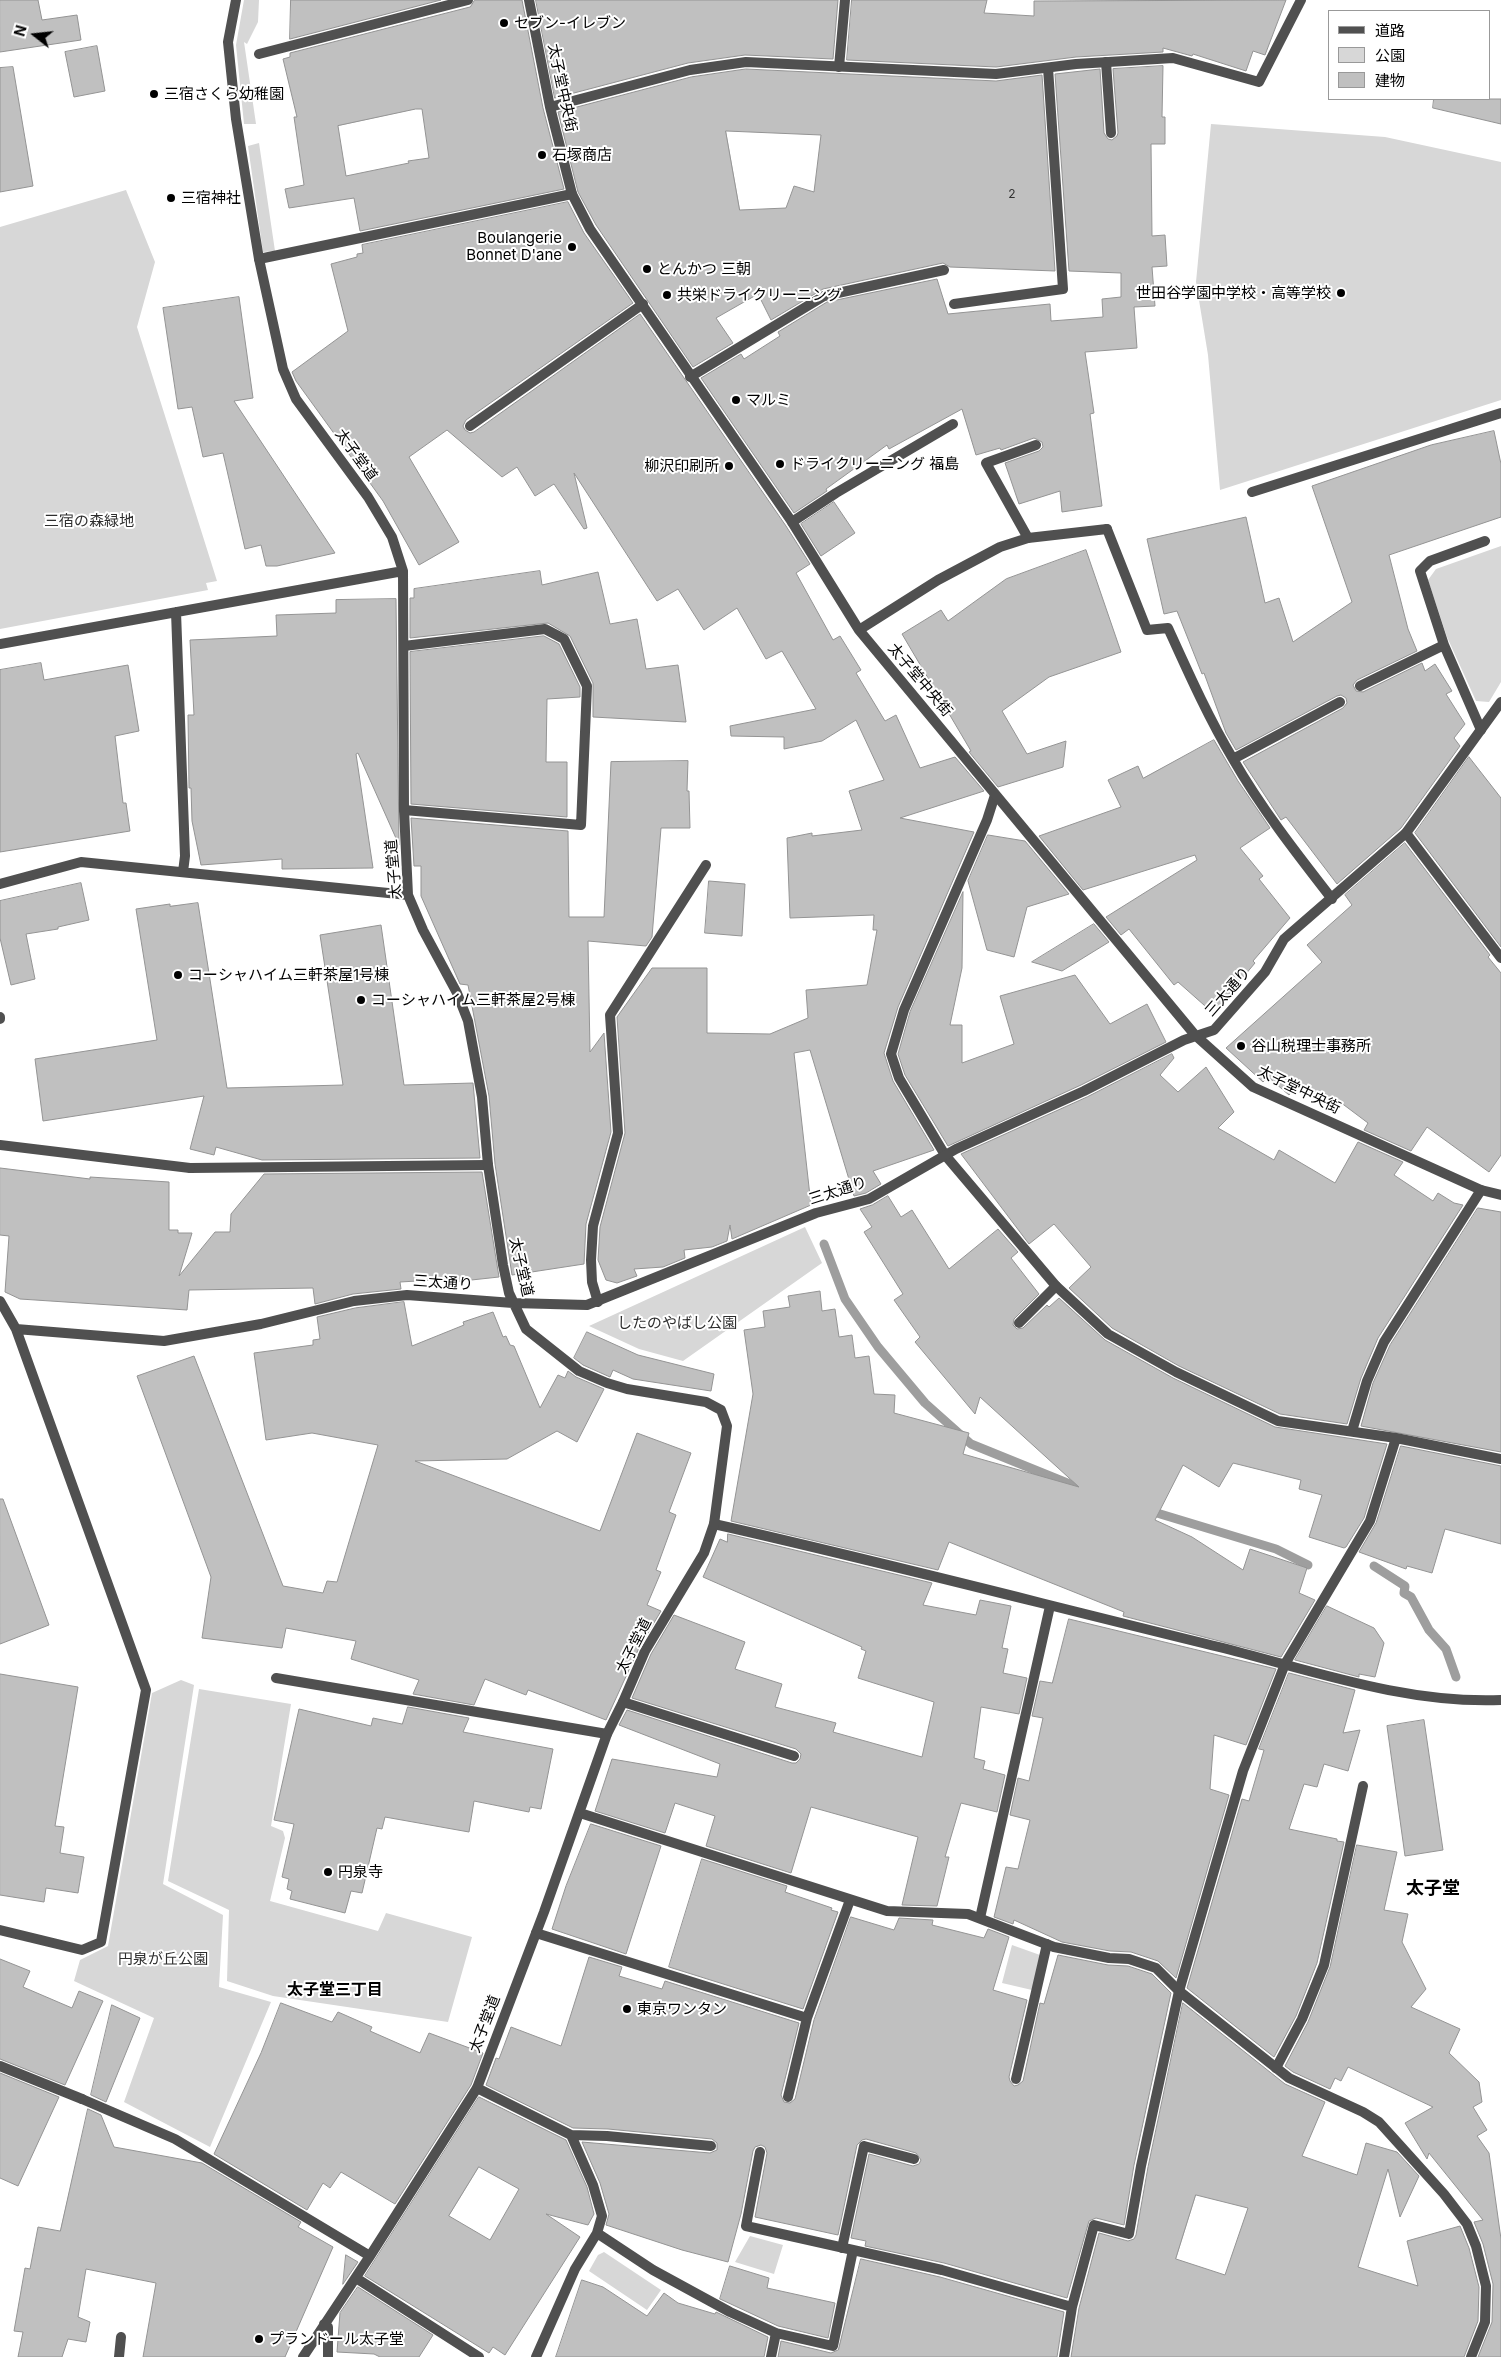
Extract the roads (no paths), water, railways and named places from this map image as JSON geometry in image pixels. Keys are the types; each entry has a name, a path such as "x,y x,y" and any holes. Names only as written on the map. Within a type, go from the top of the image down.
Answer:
{"street":[{"name":"太子堂道","path":"236,0 228,42 230,76 259,259 279,351 290,387 296,399 368,496 392,537 403,571 404,810 408,895 423,930 457,993 468,1021 482,1097 488,1165 503,1265 513,1303 526,1328 579,1371 627,1389 706,1402 721,1410 727,1426 714,1524 704,1553 644,1651 623,1702 607,1734 536,1933 477,2088 356,2278 303,2357"},
{"path":"258,54 468,0"},
{"name":"太子堂中央街","path":"528,0 550,107 572,194 590,229 643,304 690,377 792,522 859,630 1195,1035 1253,1088 1481,1190 1501,1195"},
{"path":"839,67 845,0"},
{"path":"550,107 690,70 746,62 996,74 1106,62 1173,58 1259,82 1301,0"},
{"path":"1106,62 1111,133"},
{"path":"954,304 1064,289 1048,68"},
{"path":"259,259 572,194"},
{"path":"690,377 824,296 944,270"},
{"path":"470,426 643,304"},
{"path":"1252,492 1501,413"},
{"path":"792,522 836,493 953,424"},
{"path":"1028,538 986,463 1036,445"},
{"path":"859,630 938,580 1000,547 1028,538 1107,529 1147,630 1168,628 1203,703 1233,759 1281,832 1332,899"},
{"path":"1481,730 1444,645 1420,571 1430,561 1485,541"},
{"path":"0,644 403,571"},
{"path":"176,612 185,856 183,872"},
{"path":"404,646 545,629 564,639 588,686 581,825 404,810"},
{"path":"1360,686 1444,645"},
{"path":"1233,759 1340,702"},
{"name":"三太通り","path":"16,1329 164,1341 261,1324 354,1300 408,1295 576,1306 598,1302 816,1213 869,1198 946,1155 1084,1092 1195,1035 1214,1030 1265,972 1284,939 1406,833 1501,702"},
{"path":"995,795 988,820 904,1010 891,1054 899,1078 946,1155 1056,1286 1108,1334 1176,1372 1278,1421 1396,1438 1501,1459"},
{"path":"1406,833 1501,958"},
{"path":"0,884 81,862 408,895"},
{"path":"598,1302 592,1282 593,1226 618,1133 610,1015 706,864"},
{"path":"0,1145 190,1168 488,1165"},
{"path":"1352,1432 1367,1381 1384,1342 1481,1190"},
{"path":"1018,1323 1056,1286"},
{"path":"0,1300 16,1329 146,1690 101,1942 82,1950 0,1930"},
{"path":"1064,2357 1072,2307 1094,2225 1129,2234 1141,2166 1179,1991 1243,1770 1285,1664 1370,1521 1396,1438"},
{"path":"714,1524 856,1556 1370,1686 1450,1698 1501,1700"},
{"path":"980,1918 1050,1606"},
{"path":"276,1678 607,1734"},
{"path":"623,1702 794,1756"},
{"path":"1276,2068 1302,2019 1324,1965 1363,1786"},
{"path":"580,1812 850,1900 887,1910 968,1914 1047,1944 1082,1954 1129,1959 1156,1968 1179,1991 1289,2078 1363,2112 1379,2122 1444,2194 1467,2224 1476,2246 1486,2286 1485,2322 1471,2357"},
{"path":"788,2096 807,2018 850,1900"},
{"path":"536,1933 807,2018"},
{"path":"1016,2079 1047,1944"},
{"path":"0,2066 175,2139 370,2256"},
{"path":"477,2088 571,2135 606,2136 711,2146"},
{"path":"536,2357 575,2269 597,2233 602,2216 594,2185 571,2135"},
{"path":"842,2248 864,2146 914,2159"},
{"path":"760,2152 746,2226 934,2267 1072,2307"},
{"path":"597,2233 652,2270 730,2312 776,2333 833,2346 853,2250"},
{"path":"356,2278 479,2357"},
{"path":"324,2324 328,2327 328,2357"},
{"path":"771,2357 776,2333"},
{"path":"119,2357 121,2336"}],"waterway":[{"path":"824,1244 845,1299 878,1347 925,1403 971,1444 1087,1491"},
{"path":"1147,1510 1276,1549 1308,1565"},
{"path":"1374,1566 1405,1586 1404,1593 1411,1597 1429,1630 1446,1649 1456,1677"}],"place":[{"name":"セブン-イレブン","path":"504,23"},
{"name":"三宿さくら幼稚園","path":"154,94"},
{"name":"石塚商店","path":"542,155"},
{"name":"三宿神社","path":"171,198"},
{"name":"Boulangerie Bonnet D'ane","path":"572,247"},
{"name":"とんかつ 三朝","path":"647,269"},
{"name":"世田谷学園中学校・高等学校","path":"1341,293"},
{"name":"共栄ドライクリーニング","path":"667,295"},
{"name":"マルミ","path":"736,400"},
{"name":"ドライクリーニング 福島","path":"780,464"},
{"name":"柳沢印刷所","path":"729,466"},
{"name":"コーシャハイム三軒茶屋1号棟","path":"178,975"},
{"name":"コーシャハイム三軒茶屋2号棟","path":"361,1000"},
{"name":"谷山税理士事務所","path":"1241,1046"},
{"name":"円泉寺","path":"328,1872"},
{"name":"東京ワンタン","path":"627,2009"},
{"name":"プランドール太子堂","path":"259,2339"}],"district":[{"name":"太子堂","path":"1433,1889"},
{"name":"太子堂三丁目","path":"335,1990"}],"park label":[{"name":"三宿の森緑地","path":"89,521"},
{"name":"したのやばし公園","path":"677,1323"},
{"name":"円泉が丘公園","path":"163,1959"}]}
